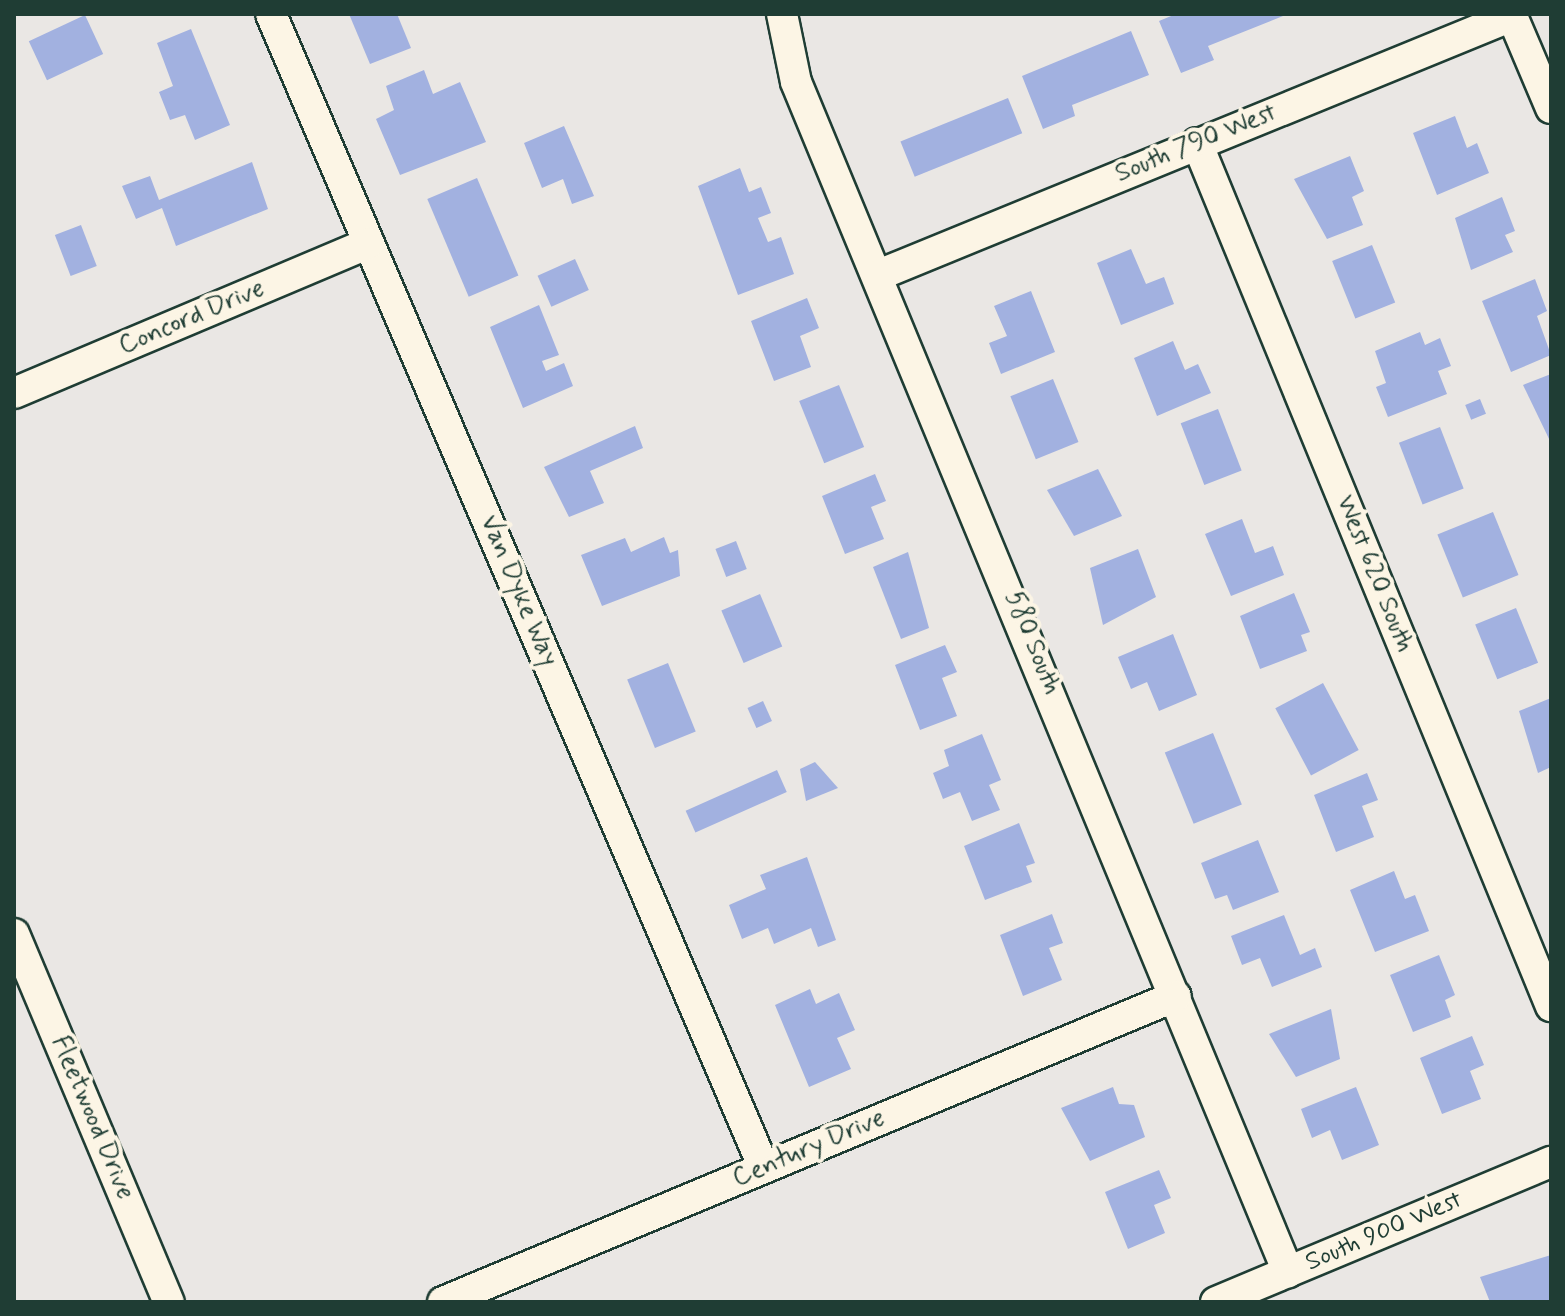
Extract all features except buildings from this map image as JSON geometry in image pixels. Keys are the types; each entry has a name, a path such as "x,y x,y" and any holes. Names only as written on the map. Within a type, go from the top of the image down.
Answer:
{"street":[{"name":"Van Dyke Way","path":"271,14 764,1168"},
{"name":"580 South","path":"782,14 796,82 881,274 1288,1272"},
{"name":"South 790 West","path":"881,274 1512,16"},
{"path":"1512,16 1551,108"},
{"name":"West 620 South","path":"1197,143 1551,1006"},
{"name":"Concord Drive","path":"14,393 369,243"},
{"name":"Fleetwood Drive","path":"14,934 169,1302"},
{"name":"Century Drive","path":"443,1302 1176,996"},
{"name":"South 900 West","path":"1216,1302 1551,1162"}]}
